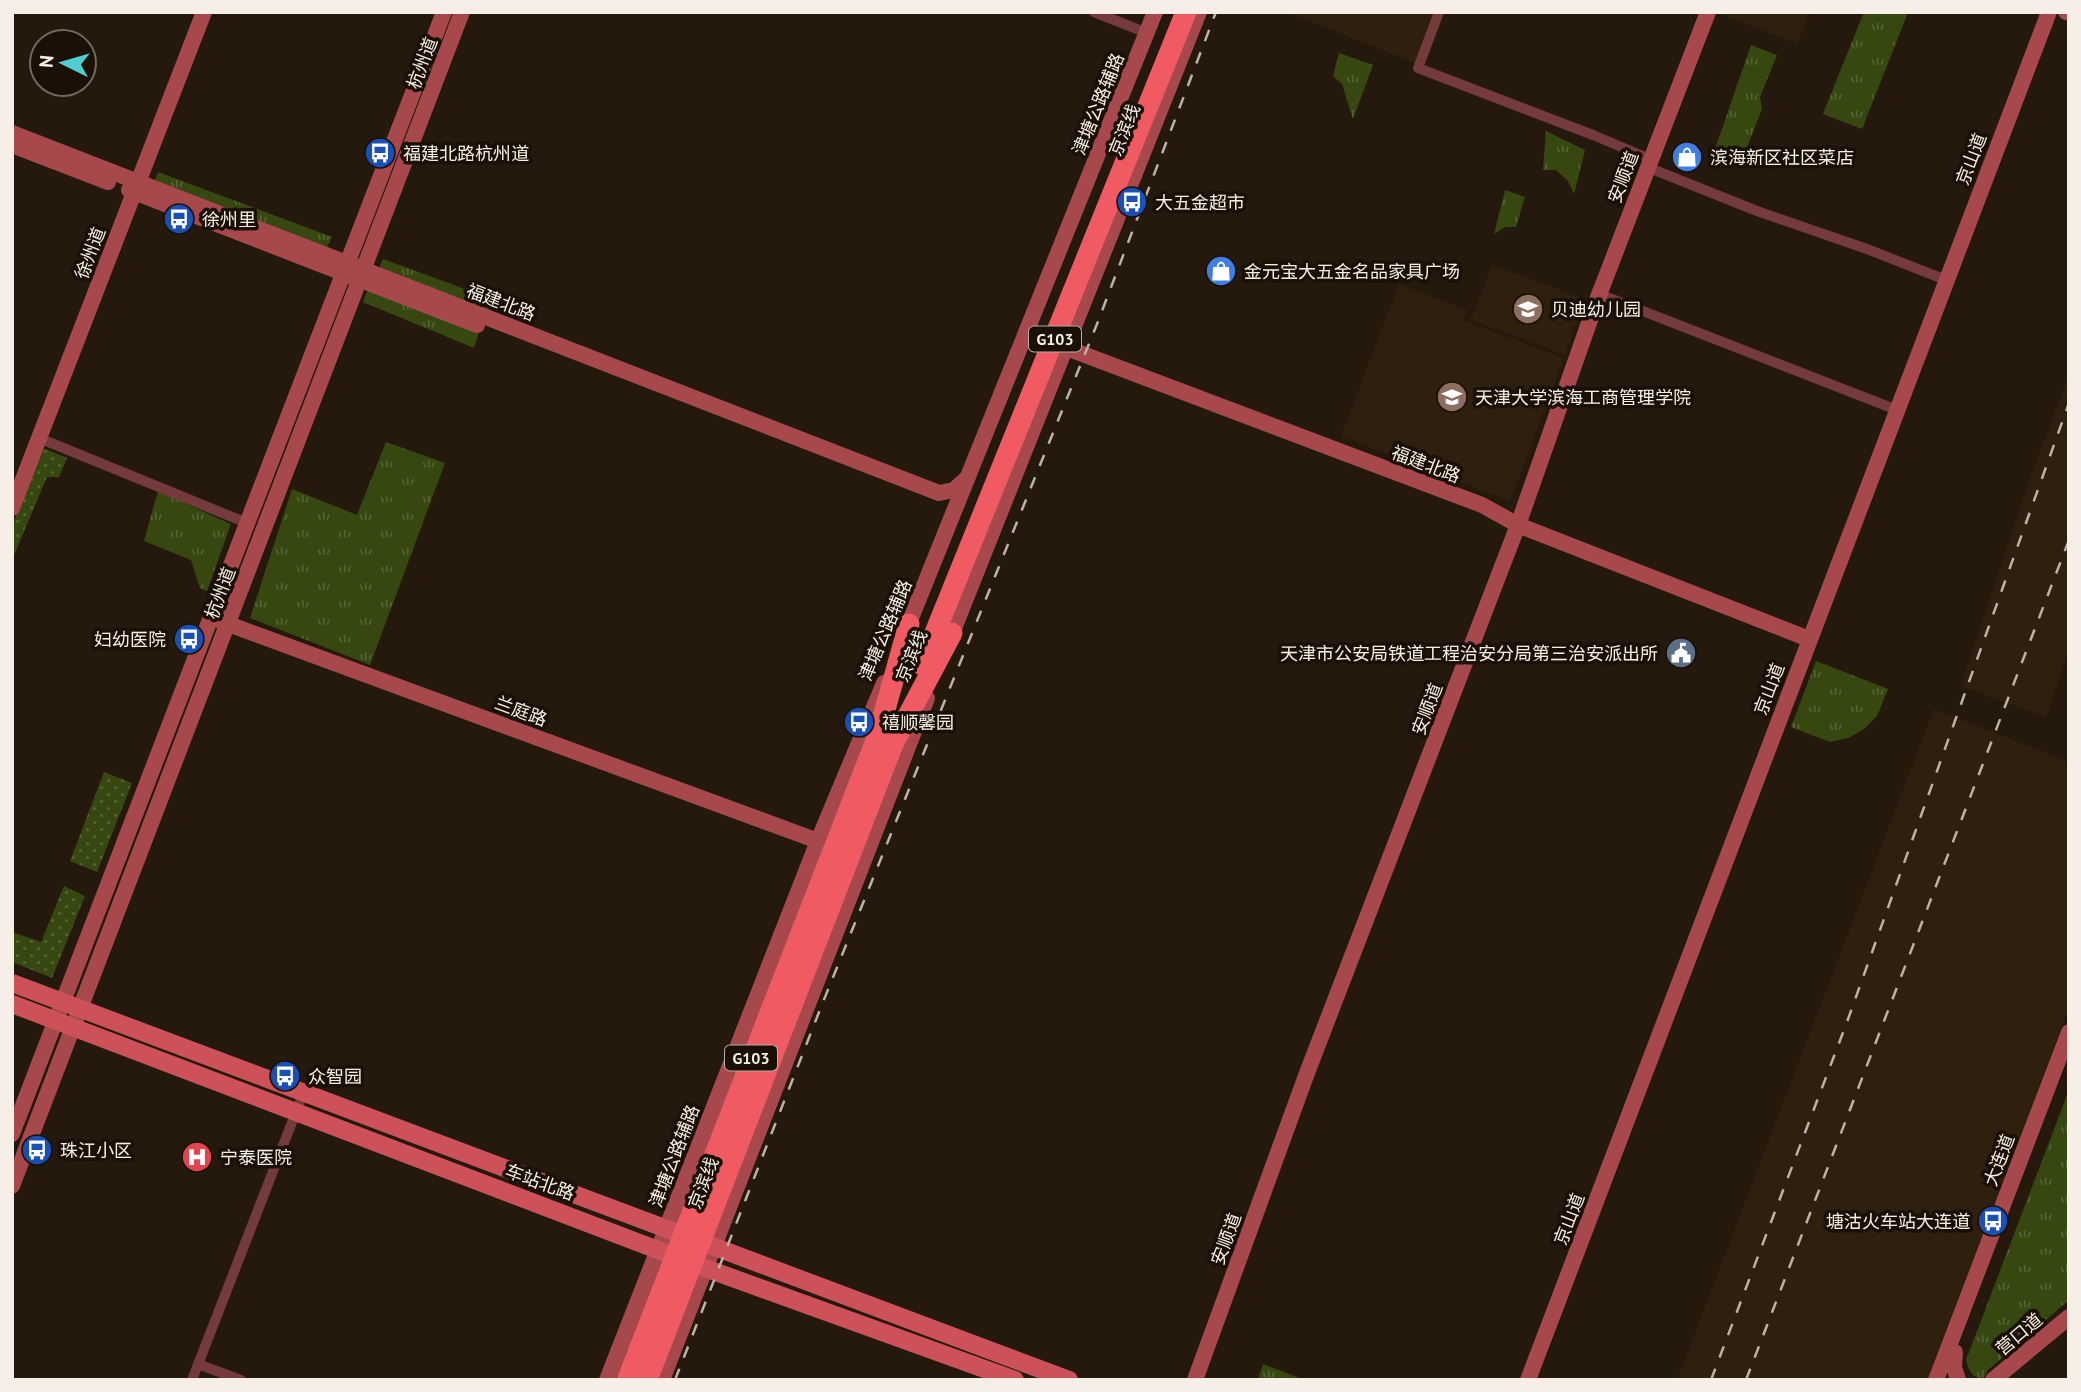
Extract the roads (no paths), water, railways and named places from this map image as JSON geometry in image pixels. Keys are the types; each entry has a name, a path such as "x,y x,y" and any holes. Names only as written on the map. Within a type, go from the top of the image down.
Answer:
{"highway":[{"name":"京滨线","path":"628,1380 916,663 1171,12"},
{"name":"京滨线","path":"916,663 1186,12"},
{"path":"885,741 909,624"},
{"name":"G103","path":"885,741 952,633"},
{"name":"京滨线","path":"647,1380 885,741"}],"main road":[{"name":"车站北路","path":"12,983 1069,1380"},
{"name":"车站北路","path":"12,1004 705,1268 1015,1380"}],"street":[{"name":"徐州道","path":"12,508 204,12"},
{"name":"杭州道","path":"12,1134 444,12"},
{"name":"杭州道","path":"12,1186 462,12"},
{"path":"1094,12 1147,33"},
{"name":"津塘公路辅路","path":"607,1380 818,841 945,536 1155,12"},
{"name":"G103","path":"662,1380 952,633 1199,12"},
{"path":"1439,12 1418,68 1590,134 1757,211 1946,280"},
{"name":"安顺道","path":"1195,1380 1307,1073 1518,525 1599,294 1708,12"},
{"name":"京山道","path":"1528,1380 1897,410 2044,14"},
{"name":"福建北路","path":"12,133 136,187 344,269 939,493 954,490 970,474"},
{"name":"福建北路","path":"12,145 136,187"},
{"name":"福建北路","path":"361,275 935,499 941,504 946,516 945,536"},
{"path":"1599,294 1897,410"},
{"name":"福建北路","path":"1027,333 1482,505 1518,525 1809,639"},
{"path":"39,438 247,523"},
{"name":"兰庭路","path":"211,617 818,841"},
{"name":"大连道","path":"1936,1380 2069,1032"},
{"name":"大连道","path":"1945,1380 2069,1056"},
{"path":"192,1380 303,1094"},
{"name":"营口道","path":"1993,1380 2069,1317"},
{"name":"营口道","path":"2006,1380 2069,1328"},
{"path":"1955,1352 1954,1367 1958,1380"},
{"path":"198,1364 241,1380"}],"railway":[{"path":"675,1380 821,1007 1097,324 1216,12"},
{"path":"1711,1380 1847,1022 2069,403"},
{"path":"1746,1380 2069,540"}],"place":[{"name":"福建北路杭州道","path":"380,153"},
{"name":"滨海新区社区菜店","path":"1687,157"},
{"name":"大五金超市","path":"1132,202"},
{"name":"徐州里","path":"179,219"},
{"name":"金元宝大五金名品家具广场","path":"1221,271"},
{"name":"贝迪幼儿园","path":"1528,309"},
{"name":"天津大学滨海工商管理学院","path":"1452,397"},
{"name":"妇幼医院","path":"189,639"},
{"name":"天津市公安局铁道工程治安分局第三治安派出所","path":"1681,653"},
{"name":"禧顺馨园","path":"859,722"},
{"name":"众智园","path":"285,1076"},
{"name":"珠江小区","path":"37,1150"},
{"name":"宁泰医院","path":"197,1157"},
{"name":"塘沽火车站大连道","path":"1993,1221"}]}
